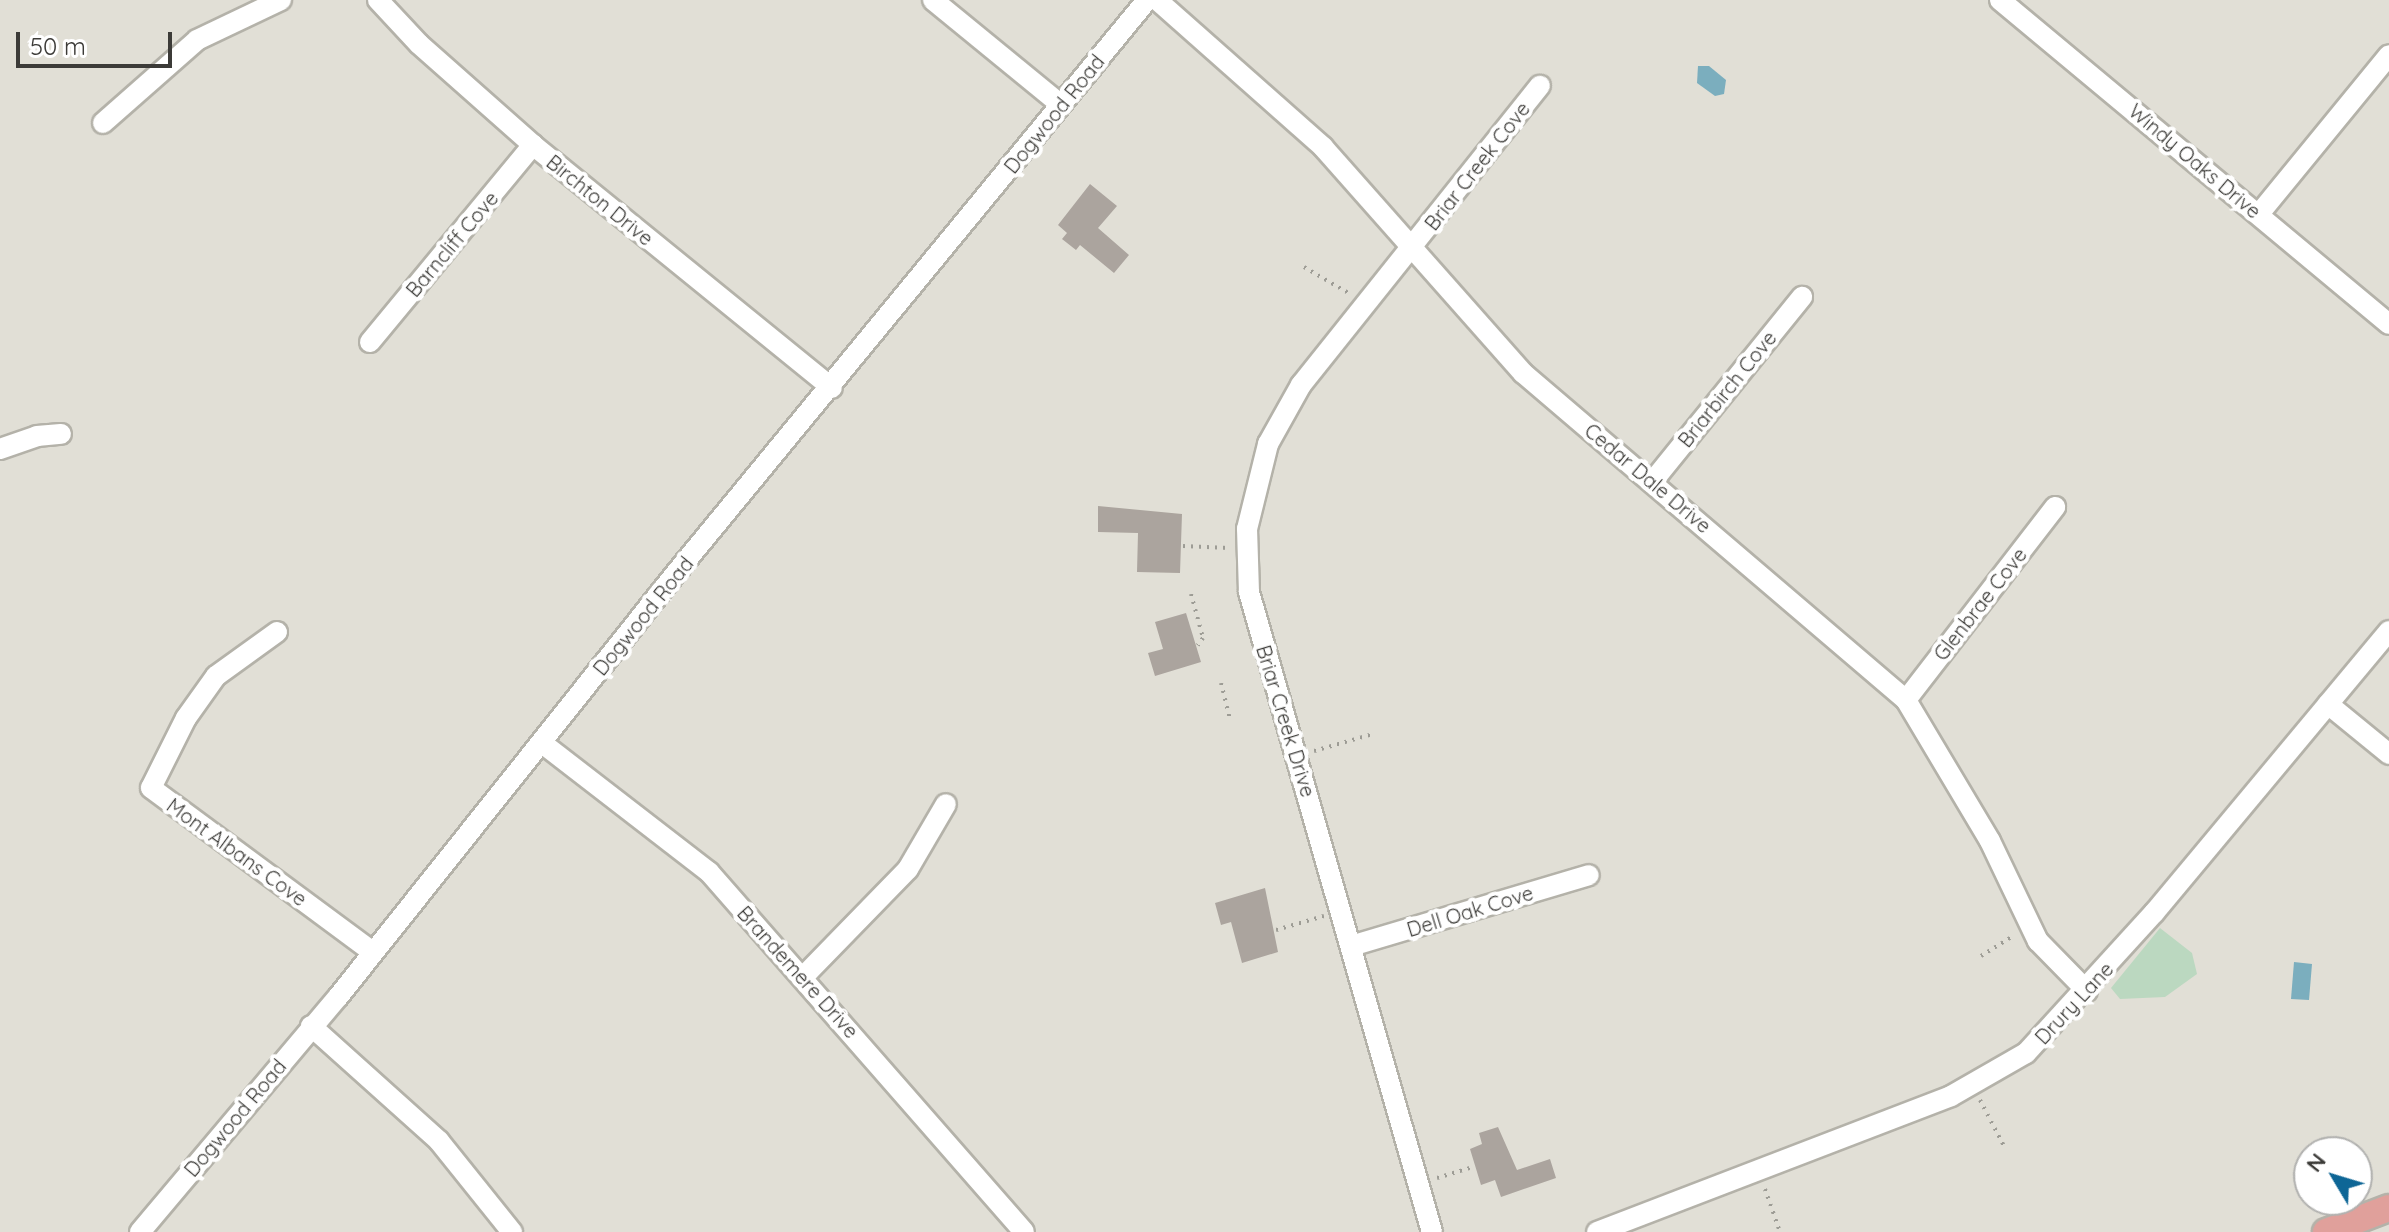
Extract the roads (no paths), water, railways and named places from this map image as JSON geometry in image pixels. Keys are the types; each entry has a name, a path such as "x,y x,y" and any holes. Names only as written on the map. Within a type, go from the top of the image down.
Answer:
{"main road":[{"path":"2326,1232 2389,1208"}],"street":[{"path":"103,123 197,40 281,0"},
{"name":"Birchton Drive","path":"378,0 419,44 533,145 832,388"},
{"path":"933,0 1060,104"},
{"name":"Dogwood Road","path":"140,1232 373,952 676,573 832,388 1147,0"},
{"name":"Cedar Dale Drive","path":"1157,0 1292,117 1413,247 1523,373 1906,700 1990,841 2038,941 2087,991"},
{"name":"Windy Oaks Drive","path":"2000,0 2389,324"},
{"path":"2259,214 2389,55"},
{"name":"Briar Creek Cove","path":"1413,247 1540,86"},
{"name":"Barncliff Cove","path":"370,342 533,145"},
{"name":"Briar Creek Drive","path":"1413,247 1284,412 1253,489 1247,529 1249,592 1432,1232"},
{"name":"Briarbirch Cove","path":"1653,481 1802,297"},
{"path":"0,449 37,436 61,434"},
{"name":"Glenbrae Cove","path":"1906,700 2055,507"},
{"name":"Drury Lane","path":"1597,1232 1975,1085 2041,1040 2087,991 2389,631"},
{"name":"Mont Albans Cove","path":"277,632 216,676 186,718 151,788 373,952"},
{"path":"2328,704 2389,754"},
{"name":"Brandemere Drive","path":"542,743 709,872 804,976 1024,1232"},
{"path":"804,976 908,869 946,804"},
{"name":"Dell Oak Cove","path":"1351,946 1589,875"},
{"path":"311,1026 439,1141 512,1232"}],"water":[{"path":"1698,66 1709,66 1726,80 1724,94 1715,96 1697,83"},
{"path":"2294,962 2312,964 2309,1000 2291,999"}]}
